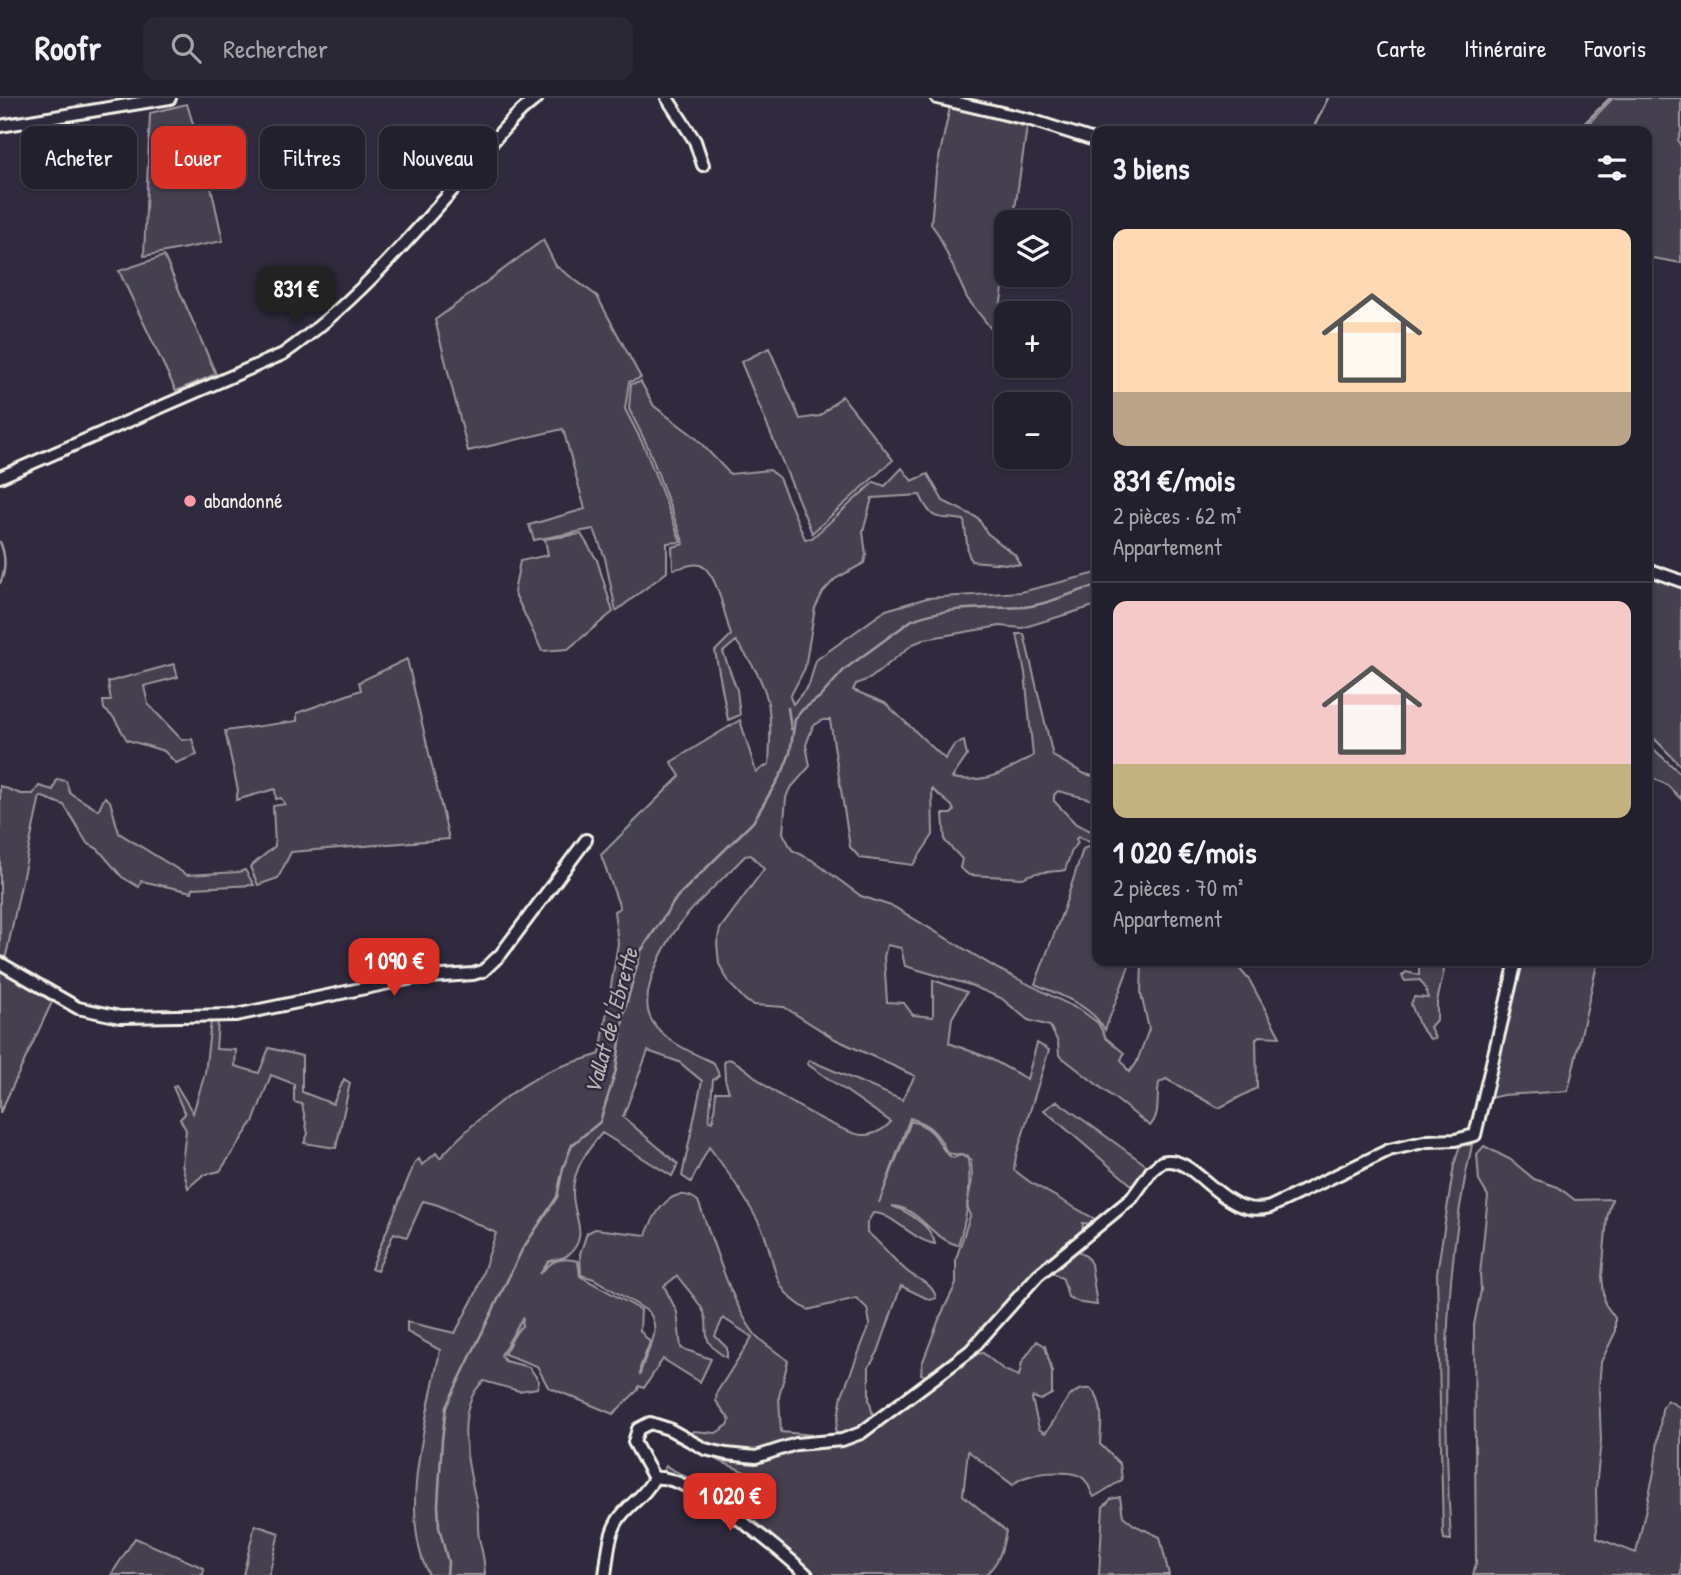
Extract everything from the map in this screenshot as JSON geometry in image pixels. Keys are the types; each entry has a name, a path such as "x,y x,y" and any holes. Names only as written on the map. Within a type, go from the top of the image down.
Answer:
{"street":[{"path":"0,126 170,98"},
{"path":"0,477 256,368 307,338 406,244 507,125 537,98"},
{"path":"667,98 695,141 703,165"},
{"path":"937,98 1011,114 1092,139"},
{"path":"1652,571 1681,581"},
{"path":"0,963 78,1008 120,1017 236,1015 413,978 472,974 483,971 502,954 586,840"},
{"path":"654,1478 634,1442 638,1429 644,1424 656,1424 705,1449 746,1457 765,1455 796,1444 842,1440 869,1428 970,1351 1038,1275 1132,1198 1162,1162 1180,1163 1231,1201 1254,1210 1270,1207 1389,1150 1419,1142 1455,1140 1475,1135 1515,966"},
{"path":"605,1575 613,1530 619,1518 642,1497 654,1478"},
{"path":"654,1478 667,1479 713,1500 807,1575"}],"shaded area":[{"path":"1613,98 1681,98 1681,132 1678,140 1681,147 1681,263 1652,258 1652,126 1586,126"},
{"path":"187,104 194,126 151,126 151,189 212,189 223,241 144,256 150,113"},
{"path":"950,107 1027,127 1015,210 994,210 994,287 1003,287 1001,301 994,301 994,332 967,298 931,224 936,172"},
{"path":"543,240 556,266 597,296 641,378 629,382 625,409 644,446 681,542 667,543 667,572 616,611 605,558 594,529 534,540 529,525 585,509 563,429 468,451 435,320"},
{"path":"164,256 216,374 176,391 119,271"},
{"path":"769,348 800,419 820,416 842,396 893,460 812,533 741,362"},
{"path":"641,382 654,406 695,437 730,474 770,470 779,478 805,539 812,538 874,482 885,486 902,468 912,481 928,474 943,501 978,518 987,533 1015,555 1020,565 971,561 964,520 933,515 920,495 872,498 863,532 866,555 864,563 835,579 823,592 815,608 805,668 790,697 793,704 809,685 816,660 886,610 927,598 1021,592 1092,574 1092,607 1022,628 1000,626 925,639 913,644 871,678 856,684 853,690 885,703 945,759 954,745 964,741 967,756 952,778 975,779 995,775 1033,756 1025,673 1017,634 1024,634 1053,756 1092,776 1092,800 1058,791 1054,795 1054,801 1076,824 1092,832 1092,843 1078,837 1076,839 1078,843 1072,850 1065,870 1038,873 1023,878 969,875 960,868 962,859 945,841 943,814 951,814 954,811 952,806 932,789 933,835 913,865 860,858 850,847 830,720 823,720 813,726 806,745 810,766 789,790 786,798 783,833 792,850 812,860 861,896 894,907 998,969 1082,1011 1098,1023 1106,1038 1124,1053 1121,1060 1129,1072 1136,1064 1149,1029 1141,994 1142,966 1237,966 1250,981 1280,1037 1259,1036 1256,1039 1257,1088 1219,1108 1166,1079 1159,1083 1157,1111 1150,1126 1059,1055 1058,1042 1050,1026 1028,1020 1001,998 970,985 905,966 901,948 887,945 884,957 887,1002 904,1003 913,1015 933,1017 933,980 967,992 952,1018 949,1043 989,1058 1027,1079 1037,1043 1049,1050 1014,1170 1098,1221 1096,1225 1083,1223 1082,1235 1071,1246 1087,1257 1091,1264 1097,1305 1081,1303 1068,1297 1063,1279 1045,1268 964,1351 929,1378 921,1374 922,1364 956,1284 956,1259 970,1216 967,1206 958,1245 940,1237 918,1217 901,1208 892,1206 912,1216 924,1226 935,1244 918,1237 888,1217 873,1213 867,1223 867,1232 912,1275 929,1286 936,1298 930,1300 901,1286 878,1352 869,1367 869,1399 874,1420 837,1435 835,1434 842,1395 870,1324 867,1308 856,1298 808,1310 786,1293 776,1274 762,1229 709,1147 691,1182 682,1176 702,1081 679,1062 648,1051 623,1117 678,1164 672,1176 602,1133 582,1160 576,1175 573,1201 579,1233 575,1248 568,1255 548,1262 540,1274 556,1261 578,1261 580,1276 641,1310 640,1331 650,1342 640,1375 654,1336 653,1320 649,1312 594,1279 581,1275 580,1254 587,1233 595,1229 646,1235 659,1210 672,1197 689,1196 698,1201 745,1320 757,1336 788,1361 779,1397 781,1432 825,1436 756,1457 722,1452 690,1437 693,1431 716,1433 728,1425 730,1420 716,1401 717,1392 752,1337 723,1318 715,1336 727,1348 727,1358 717,1351 708,1339 705,1315 701,1307 677,1276 664,1286 677,1312 681,1348 711,1359 700,1382 663,1359 644,1388 639,1386 613,1414 548,1387 537,1366 504,1354 522,1326 523,1317 501,1355 505,1361 529,1367 539,1381 537,1388 519,1391 484,1381 474,1393 468,1407 467,1458 477,1505 478,1534 485,1575 429,1575 420,1550 415,1494 423,1434 440,1350 407,1332 407,1322 455,1333 476,1293 496,1233 438,1205 423,1201 407,1237 394,1233 377,1271 371,1269 415,1162 419,1159 422,1165 436,1153 440,1158 490,1110 532,1080 560,1067 600,1054 618,943 614,911 620,908 601,855 680,776 671,762 740,720 756,772 769,764 769,713 763,686 736,641 723,652 737,690 740,715 728,720 715,651 731,635 720,596 712,576 700,565 673,569 672,547 684,544 648,447 629,409 631,384","holes":["751,855 764,869 720,929 717,943 719,964 730,984 746,1001 754,1005 784,1007 835,1039 915,1076 902,1100 809,1060 807,1064 891,1122 878,1132 862,1135 853,1133 798,1106 729,1059 724,1061 729,1092 716,1092 713,1122 709,1121 713,1080 719,1075 714,1063 664,1035 652,1021 648,996 656,965 680,924 745,856","910,1118 933,1131 947,1153 961,1155 953,1158 947,1154 929,1129 911,1121 879,1203","961,1155 971,1160 972,1180 968,1197 968,1159"]},
{"path":"581,534 597,560 613,612 568,649 542,651 514,592 520,561 548,555 545,539"},
{"path":"1652,574 1681,584 1681,766 1652,736"},
{"path":"407,659 449,839 291,852 278,878 258,885 250,867 275,846 273,806 285,804 281,798 276,799 275,789 236,800 238,790 225,731 297,721 297,713 361,690 359,682"},
{"path":"174,664 178,677 144,686 148,704 182,740 192,739 197,755 176,763 164,751 127,740 114,718 104,709 103,701 111,701 108,682"},
{"path":"1652,748 1681,774 1681,799 1667,785 1652,778"},
{"path":"57,779 66,781 70,793 98,810 105,797 110,801 119,833 187,875 245,870 254,885 193,888 192,892 141,881 139,887 122,877 98,849 87,843 64,805 40,796 6,956 0,959 0,786 21,794 33,794 39,786 53,790"},
{"path":"1092,847 1092,966 1129,966 1105,1030 1083,1007 1035,984 1083,849"},
{"path":"1419,966 1445,966 1437,1002 1437,1019 1430,1027 1435,1038 1430,1039 1420,1027 1411,1004 1414,997 1428,998 1426,989 1420,980 1405,981 1402,976 1406,972 1419,975"},
{"path":"1518,966 1597,966 1568,1091 1503,1095 1486,1099"},
{"path":"0,968 52,1002 0,1113"},
{"path":"211,1021 218,1021 216,1049 236,1050 235,1066 259,1073 269,1048 302,1056 302,1092 333,1104 344,1079 350,1083 336,1148 304,1143 308,1134 302,1104 294,1102 294,1084 271,1075 254,1120 220,1171 203,1175 188,1188 182,1164 186,1130 180,1119 185,1114 173,1087 176,1085 193,1113 205,1073"},
{"path":"1057,1101 1146,1165 1135,1188 1044,1110"},
{"path":"1460,1145 1472,1145 1455,1243 1447,1342 1451,1540 1444,1539 1443,1533 1437,1273 1454,1165"},
{"path":"1484,1146 1511,1160 1534,1179 1558,1187 1575,1200 1612,1199 1607,1218 1602,1276 1605,1304 1615,1318 1615,1333 1601,1362 1601,1441 1596,1488 1597,1538 1636,1553 1654,1472 1662,1409 1667,1400 1681,1408 1681,1575 1473,1575 1476,1563 1474,1325 1481,1290 1480,1274 1488,1196 1479,1181 1477,1154"},
{"path":"1037,1341 1045,1346 1052,1371 1052,1394 1041,1400 1032,1399 1039,1429 1045,1433 1075,1392 1091,1389 1100,1407 1100,1444 1120,1464 1122,1480 1094,1497 1083,1478 1068,1473 1036,1474 1013,1485 968,1451 963,1495 1006,1531 1002,1550 985,1575 810,1575 715,1499 662,1473 666,1466 729,1500 754,1476 674,1441 676,1436 739,1460 766,1461 794,1451 839,1446 866,1437 975,1354 983,1353 1004,1370 1019,1376 1022,1362"},
{"path":"1120,1497 1123,1516 1134,1525 1160,1537 1169,1575 1099,1575 1103,1507 1111,1499"},
{"path":"255,1525 279,1533 269,1575 243,1575"},
{"path":"135,1538 204,1568 203,1575 111,1575"}],"waterway":[{"path":"1314,126 1328,98"},
{"name":"Vallat de l'Ebrette","path":"1582,126 1610,98"},
{"path":"0,542 4,563 0,583"},
{"name":"Vallat de l'Ebrette","path":"447,1575 448,1562 439,1527 438,1504 446,1407 522,1250 557,1197 563,1168 572,1145 600,1122 616,1070 624,1013 641,951 677,897 753,822 783,771 790,753 795,719 802,710 820,697 845,669 912,620 953,610 1033,606 1092,587"},
{"name":"Vallat de l'Ebrette","path":"788,708 791,729"}],"place":[{"name":"abandonné","path":"190,501"}]}
